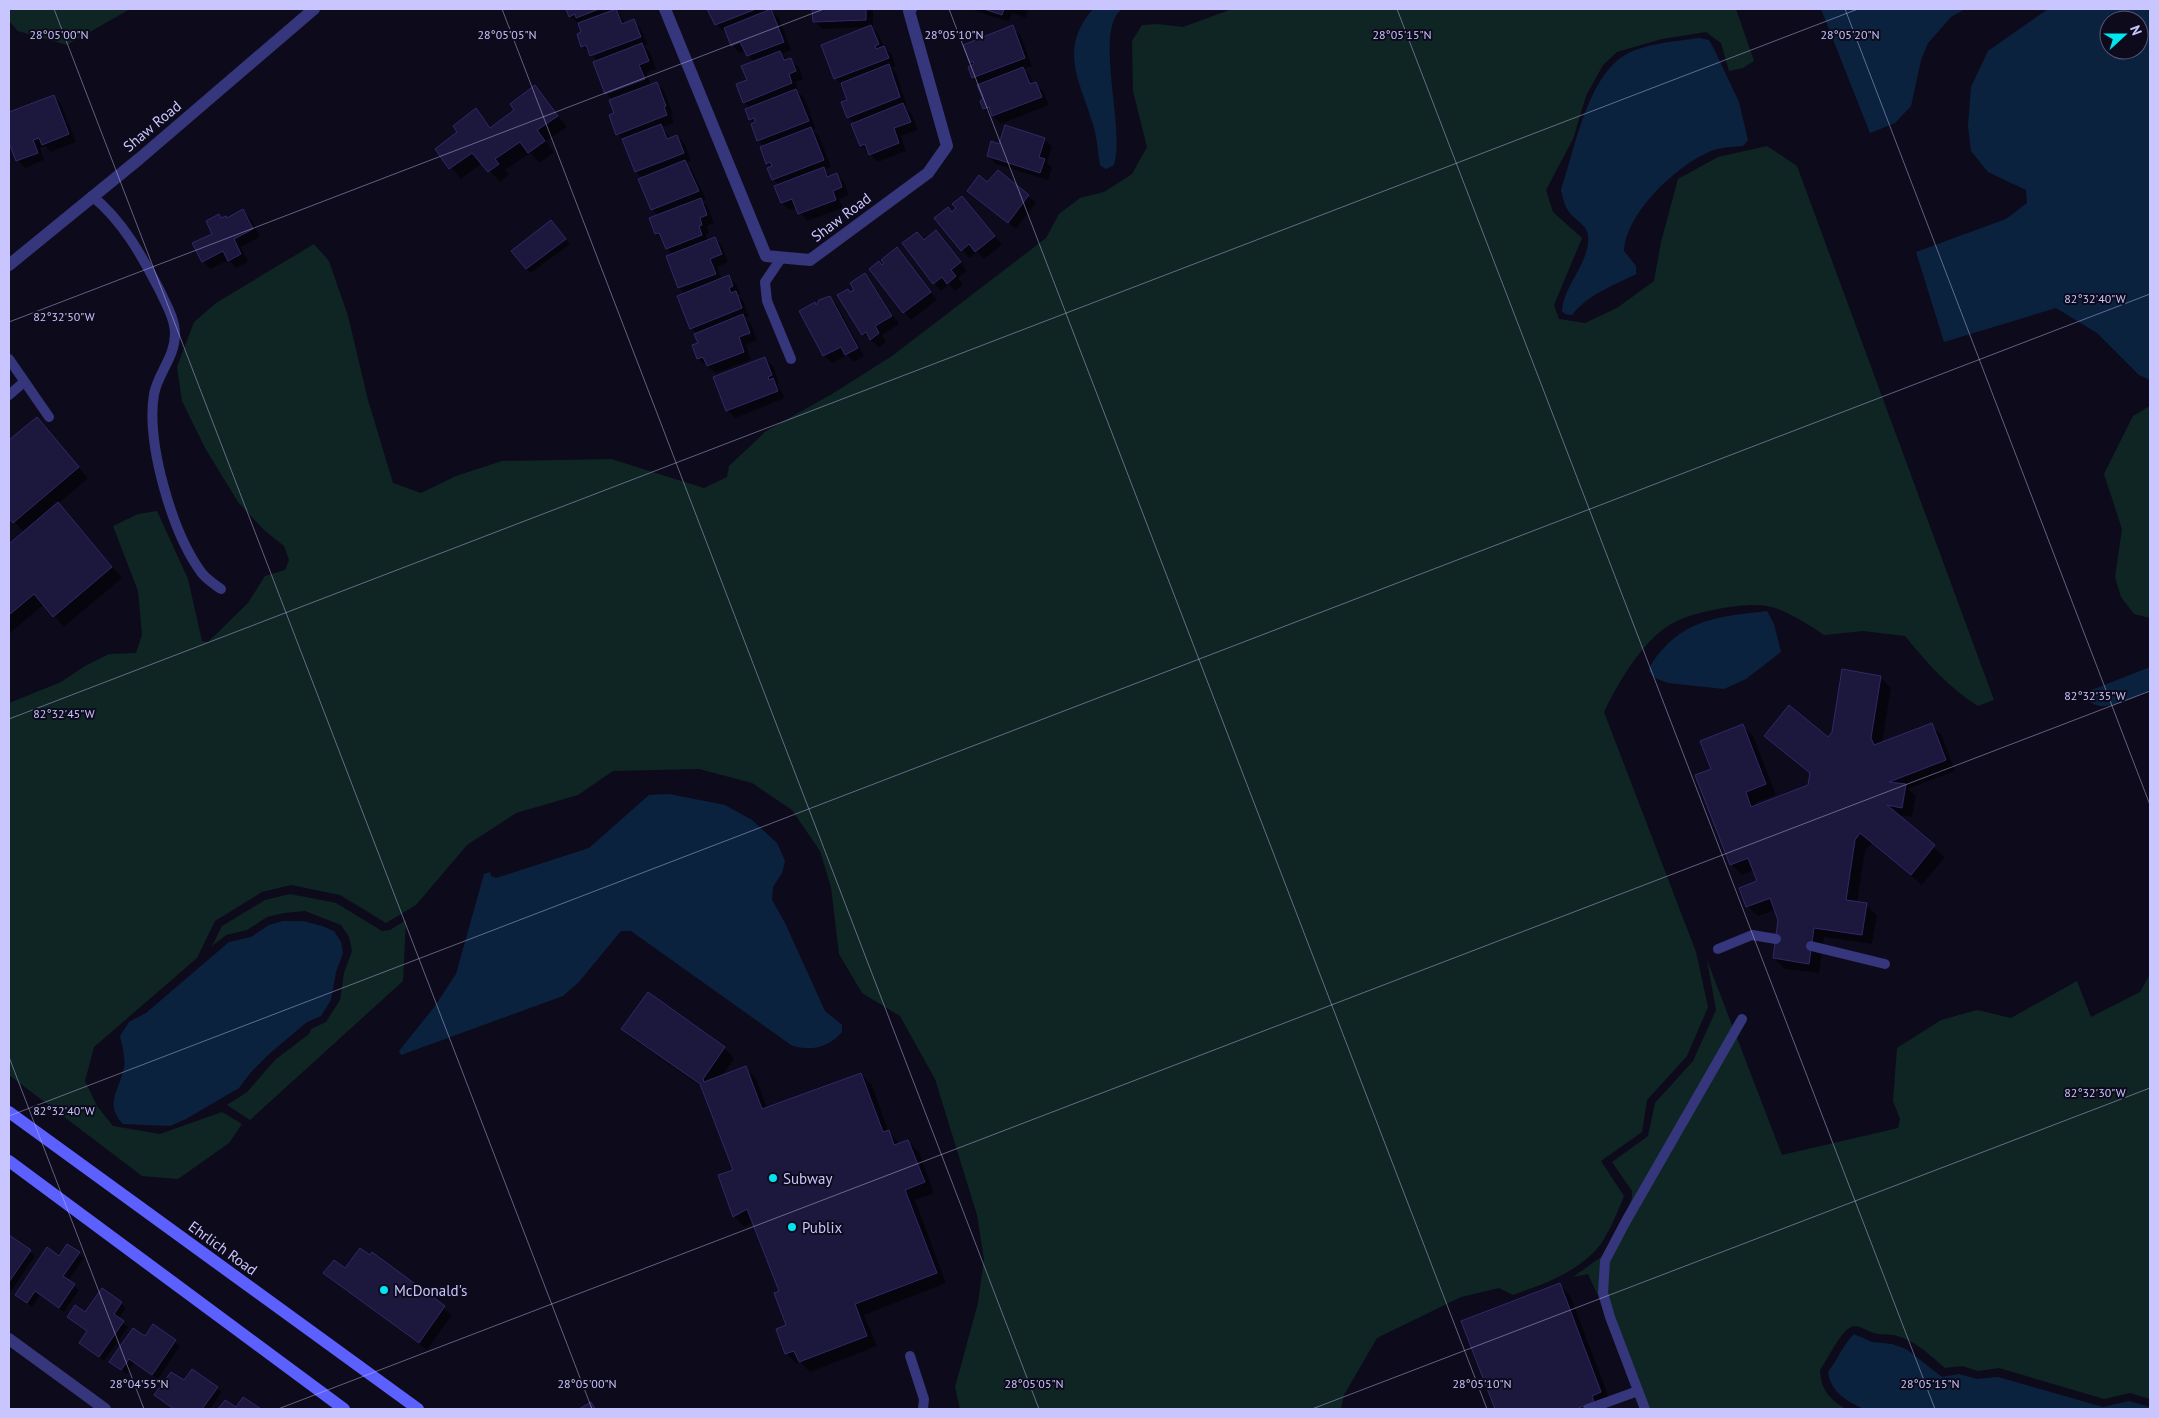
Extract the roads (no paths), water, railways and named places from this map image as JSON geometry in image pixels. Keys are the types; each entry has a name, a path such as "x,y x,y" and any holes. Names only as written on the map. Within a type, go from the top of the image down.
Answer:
{"main road":[{"name":"Ehrlich Road","path":"9,1112 418,1409"},
{"path":"9,1161 344,1409"}],"street":[{"name":"Shaw Road","path":"9,266 314,9"},
{"name":"Shaw Road","path":"665,9 766,256 810,260 928,173 947,146 909,11 911,9"},
{"path":"9,1339 105,1409"}],"lane":[{"path":"92,196 107,208 134,244 173,321 174,345 157,380 154,396 152,423 156,458 167,494 191,557 202,574 221,589"},
{"path":"782,257 765,282 767,301 791,359"},
{"path":"9,359 49,417"},
{"path":"9,395 24,382"},
{"path":"1718,949 1752,935 1776,939"},
{"path":"1811,946 1886,964"},
{"path":"1645,1409 1610,1317 1603,1293 1605,1261 1742,1019"},
{"path":"910,1356 924,1398 923,1409"},
{"path":"1595,1408 1638,1390"}],"water":[{"path":"1093,9 1122,9 1114,20 1110,37 1117,149 1114,165 1106,169 1100,165 1094,129 1075,65 1076,38 1082,24"},
{"path":"1821,9 1965,9 1951,17 1928,43 1921,60 1911,106 1895,123 1870,133"},
{"path":"2048,9 2150,9 2150,380 2139,375 2097,333 2056,308 1944,342 1916,252 2006,219 2027,203 2026,190 1988,172 1971,151 1968,126 1971,87 1988,51"},
{"path":"1699,38 1709,40 1714,49 1739,102 1748,140 1743,146 1713,150 1682,168 1668,179 1643,207 1633,221 1627,236 1624,251 1636,266 1636,274 1593,296 1572,315 1565,314 1562,311 1564,301 1582,264 1588,245 1588,235 1585,228 1567,209 1561,190 1577,135 1592,97 1601,80 1612,66 1632,51"},
{"path":"1767,611 1774,624 1781,652 1746,679 1724,689 1668,683 1655,678 1649,671 1663,649 1686,630 1711,620"},
{"path":"2150,667 2150,690 2124,702 2105,706 2096,705 2089,701 2084,693"},
{"path":"669,794 725,805 752,820 777,843 785,861 782,873 773,887 772,900 785,923 825,1011 842,1025 842,1032 837,1037 831,1042 818,1047 805,1048 791,1045 631,931 621,931 578,983 563,996 401,1055 399,1051 435,1006 456,974 484,874 490,872 491,876 496,878 589,848 649,795"},
{"path":"283,921 303,921 322,926 334,931 341,942 343,953 336,972 331,1000 321,1016 307,1022 269,1054 251,1072 239,1088 184,1120 170,1126 123,1124 117,1117 114,1104 124,1064 120,1036 129,1022 146,1013 229,942 251,937 269,925"},
{"path":"1854,1334 1872,1342 1892,1344 1906,1349 1942,1377 1959,1374 1977,1379 1998,1377 2103,1407 2129,1401 2150,1407 2150,1409 1864,1409 1840,1395 1832,1385 1828,1372"}],"place":[{"name":"Subway","path":"773,1178"},
{"name":"Publix","path":"792,1227"},
{"name":"McDonald's","path":"384,1290"}]}
